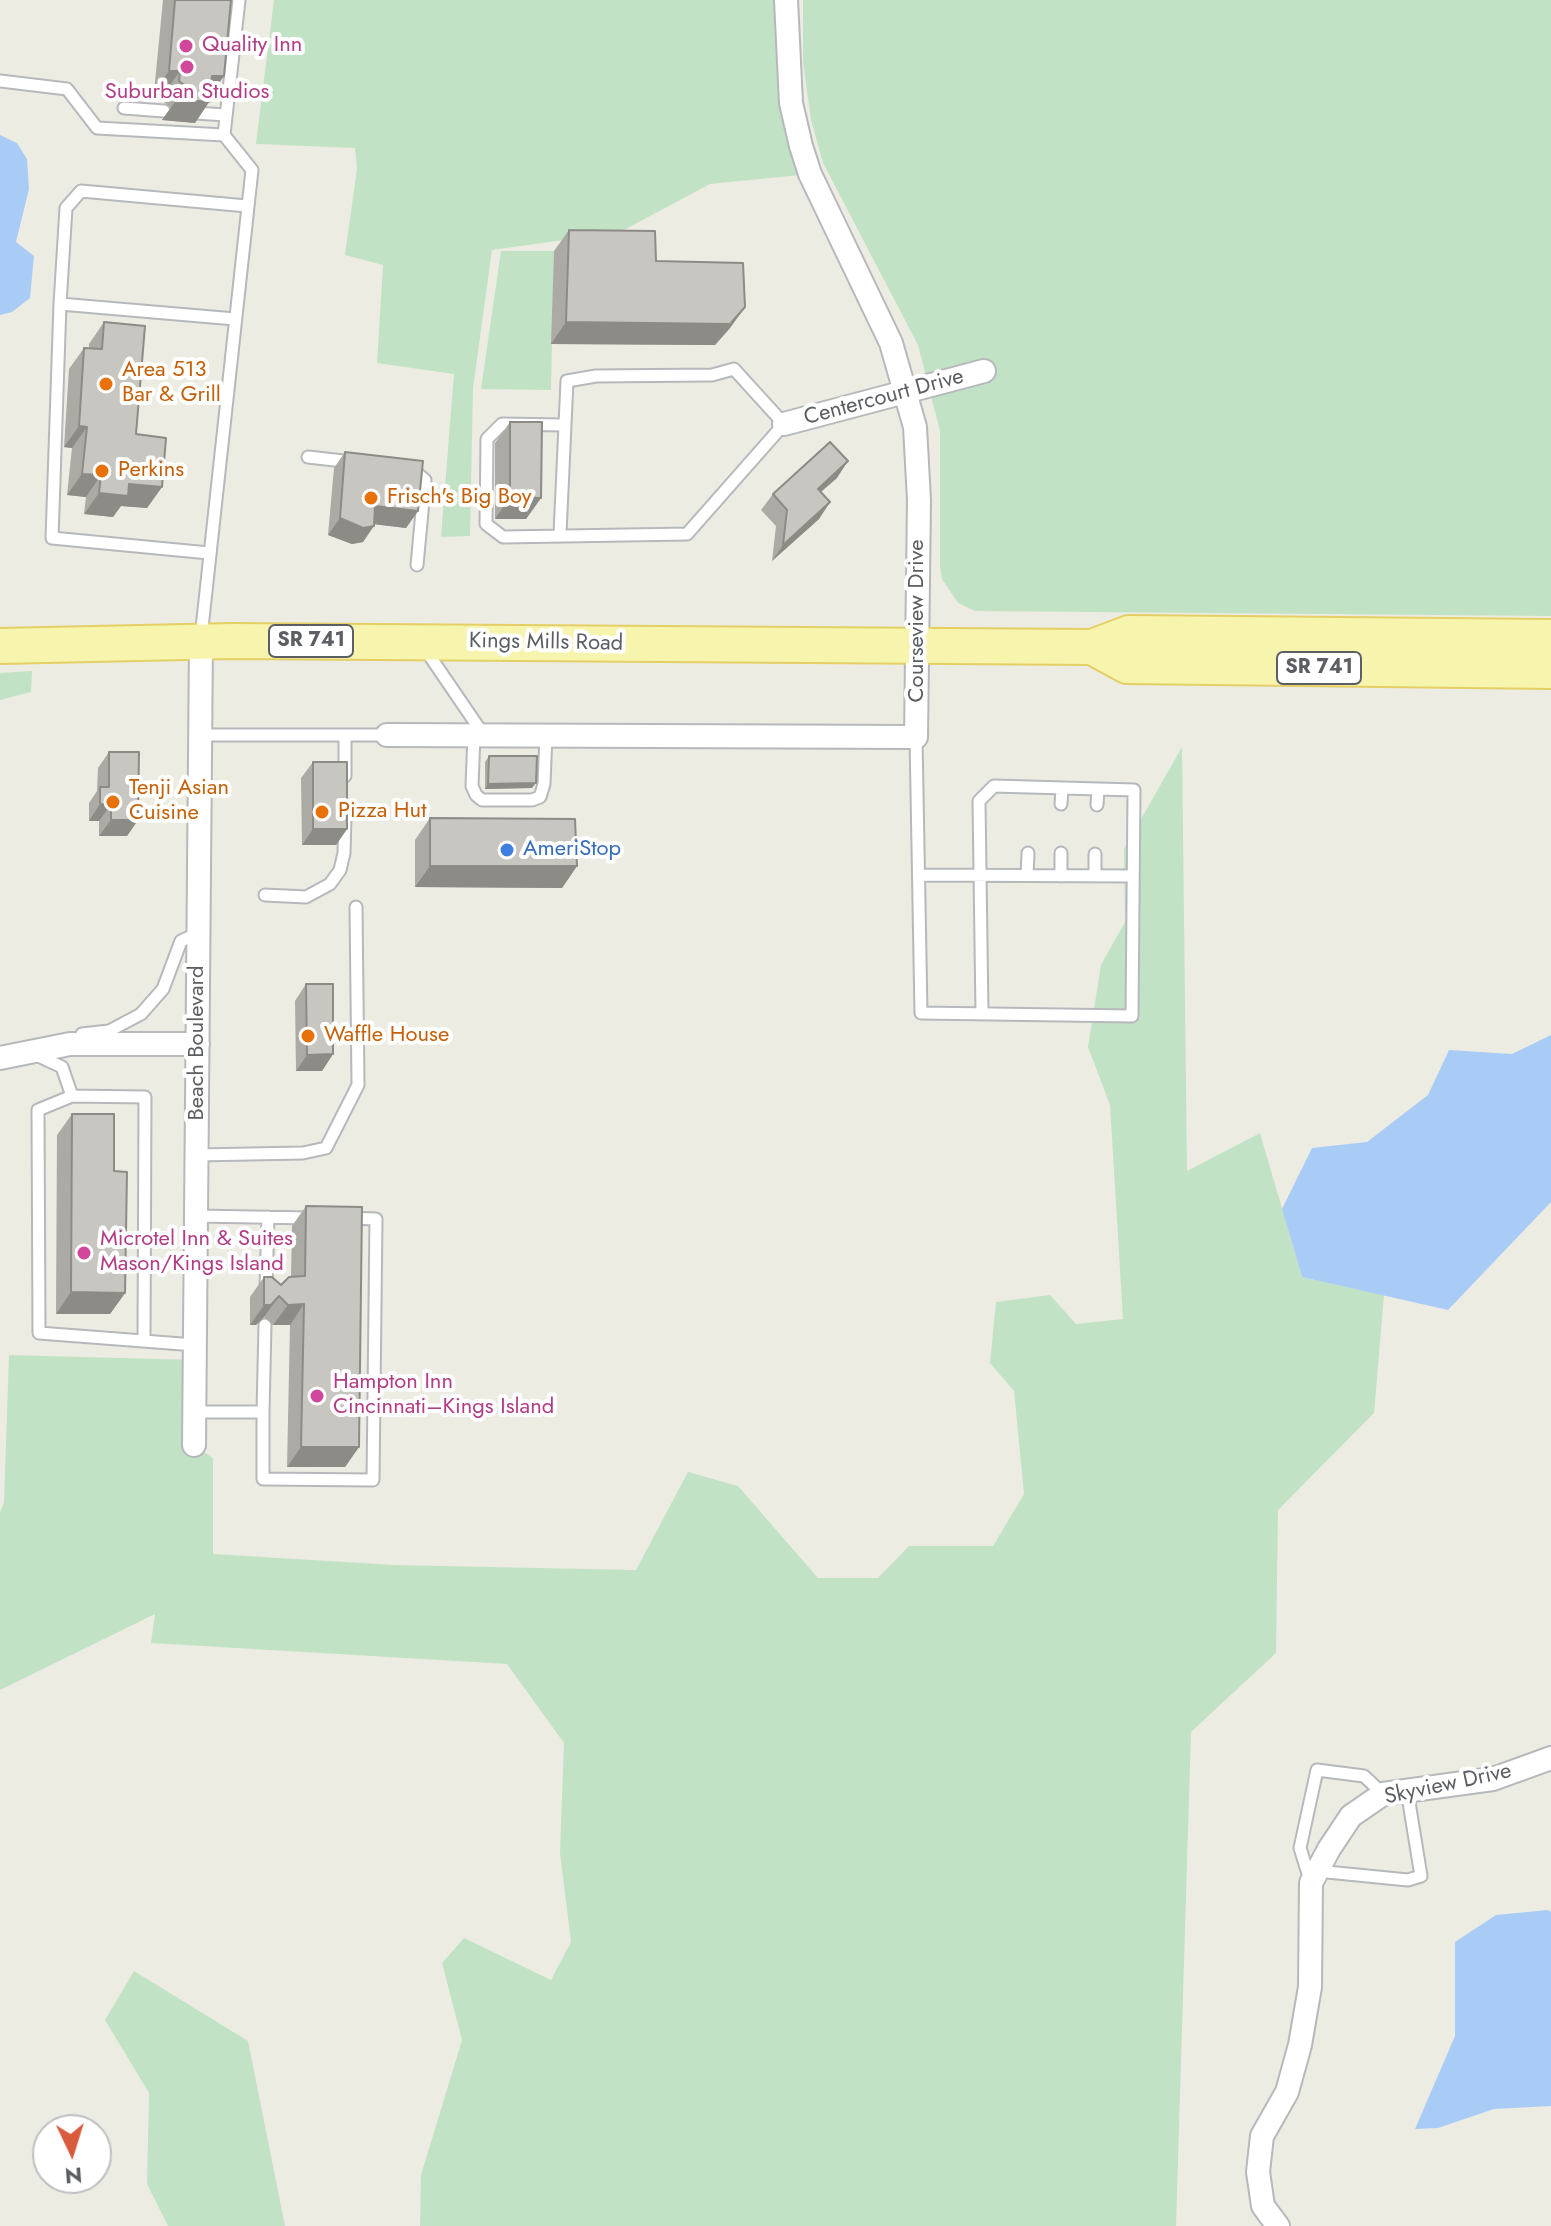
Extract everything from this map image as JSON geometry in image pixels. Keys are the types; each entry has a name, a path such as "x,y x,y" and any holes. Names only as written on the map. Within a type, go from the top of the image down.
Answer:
{"main road":[{"name":"Kings Mills Road","path":"0,646 201,641 1092,647 1129,633 1551,637"},
{"name":"Kings Mills Road","path":"1092,647 1127,666 1551,671"}],"street":[{"name":"Courseview Drive","path":"786,0 791,103 801,146 810,174 891,343 907,392 916,442 919,500 916,737"},
{"name":"Centercourt Drive","path":"784,424 984,371"},
{"name":"Beach Boulevard","path":"194,1445 201,641"},
{"path":"387,735 916,737"},
{"path":"0,1058 27,1050 70,1044 198,1044"},
{"name":"Skyview Drive","path":"1314,1877 1351,1816 1383,1794 1493,1779 1551,1758"},
{"path":"1278,2226 1263,2206 1258,2172 1262,2136 1287,2092 1300,2045 1310,1987 1314,1877"}],"lane":[{"path":"201,641 252,170 224,135 239,0"},
{"path":"0,81 67,89 97,128 224,135"},
{"path":"124,108 164,111"},
{"path":"195,113 226,115"},
{"path":"209,553 52,538 66,208 81,191 247,206"},
{"path":"60,304 235,319"},
{"path":"560,534 567,381 575,378 712,375 734,369 784,424 687,534 503,537 486,524 487,439 502,424 563,425"},
{"path":"308,457 370,464"},
{"path":"401,468 417,469 425,480 417,565"},
{"path":"420,642 479,735 472,786 482,800 532,800 540,797 544,784 546,735"},
{"path":"201,735 387,735"},
{"path":"345,735 345,792"},
{"path":"916,737 921,1013 982,1014 1132,1016 1134,790 994,786 979,801 982,1014"},
{"path":"1028,787 1028,803"},
{"path":"1061,804 1062,789"},
{"path":"1097,805 1098,789"},
{"path":"265,895 306,897 330,884 340,870 344,853 345,806"},
{"path":"1027,875 1028,853"},
{"path":"1061,853 1061,876"},
{"path":"1095,854 1095,876"},
{"path":"920,875 1132,876"},
{"path":"197,1155 265,1155 326,1148 358,1085 356,907"},
{"path":"27,1050 73,1035 109,1031 141,1014 163,989 181,941 199,932"},
{"path":"27,1050 62,1067 72,1096"},
{"path":"144,1341 145,1097 72,1096 38,1110 39,1333 195,1345"},
{"path":"196,1216 376,1219 373,1480 263,1479 265,1325"},
{"path":"266,1297 268,1217"},
{"path":"194,1412 263,1412"},
{"path":"1383,1794 1364,1776 1317,1770 1300,1848 1314,1877 1408,1880 1421,1876 1407,1790"}],"green space":[{"path":"274,0 786,0 810,174 710,184 620,232 492,250 473,388 470,536 441,537 454,374 377,363 383,265 345,255 357,169 355,148 256,144"},
{"path":"803,0 1551,0 1551,616 975,611 958,603 942,579 940,431 918,345 823,163 811,120 803,62"},
{"path":"501,251 554,251 551,390 481,389"},
{"path":"32,671 31,692 0,700 0,673"},
{"path":"1182,747 1187,1171 1260,1133 1302,1277 1384,1295 1374,1413 1278,1510 1276,1653 1191,1732 1176,2226 420,2226 421,2175 462,2040 442,1963 464,1938 551,1980 571,1942 560,1853 564,1743 507,1664 151,1643 155,1614 0,1690 0,1513 4,1502 9,1355 195,1360 194,1445 213,1458 213,1554 394,1565 636,1570 688,1472 738,1486 818,1578 878,1578 909,1546 993,1546 1024,1494 1014,1391 990,1363 996,1302 1050,1295 1076,1324 1123,1319 1110,1105 1088,1047 1101,965 1125,922 1124,849"},
{"path":"134,1971 248,2041 285,2226 168,2226 147,2184 149,2093 105,2020"}],"water":[{"path":"0,135 17,143 27,159 29,189 16,242 34,256 30,298 12,312 0,315"},
{"path":"1551,1035 1551,1202 1448,1310 1302,1277 1282,1209 1312,1148 1367,1142 1428,1095 1449,1050 1512,1054"},
{"path":"1551,1912 1551,2106 1494,2109 1438,2128 1415,2129 1455,2036 1455,1942 1496,1915"}],"building":[{"name":"Quality Inn","path":"175,0 231,0 224,76 212,76 211,83 202,88 202,95 209,102 177,99 185,95 187,87 179,81 180,71 169,71"},
{"path":"569,230 655,231 656,261 743,263 745,307 730,324 566,322"},
{"path":"104,322 145,326 136,434 166,438 162,487 129,484 128,496 99,493 101,475 82,474 87,427 79,426 84,348 102,349"},
{"path":"510,422 542,422 541,498 510,497"},
{"path":"830,442 848,461 818,489 830,502 783,545 787,510 773,494"},
{"name":"Frisch's Big Boy","path":"345,452 423,461 418,511 375,506 374,526 363,528 340,518"},
{"path":"109,752 139,752 138,820 111,820 111,805 100,804 100,787 109,787"},
{"path":"489,756 537,756 536,783 488,784"},
{"path":"313,762 347,762 347,829 313,829"},
{"path":"430,818 575,819 577,866 430,866"},
{"path":"306,984 333,984 333,1054 307,1055"},
{"name":"Microtel Inn & Suites Mason/Kings Island","path":"72,1114 114,1114 114,1171 127,1172 125,1293 71,1292"},
{"name":"Hampton Inn Cincinnati–Kings Island","path":"306,1206 362,1207 359,1447 301,1447 304,1304 288,1305 279,1296 271,1305 264,1305 264,1277 272,1277 281,1285 289,1277 305,1276"}],"place":[{"name":"Quality Inn","path":"186,46"},
{"name":"Suburban Studios","path":"187,67"},
{"name":"Area 513 Bar & Grill","path":"106,384"},
{"name":"Perkins","path":"102,471"},
{"name":"Frisch's Big Boy","path":"371,498"},
{"name":"Tenji Asian Cuisine","path":"113,802"},
{"name":"Pizza Hut","path":"322,812"},
{"name":"AmeriStop","path":"507,850"},
{"name":"Waffle House","path":"308,1036"},
{"name":"Microtel Inn & Suites Mason/Kings Island","path":"84,1253"},
{"name":"Hampton Inn Cincinnati–Kings Island","path":"317,1396"}]}
